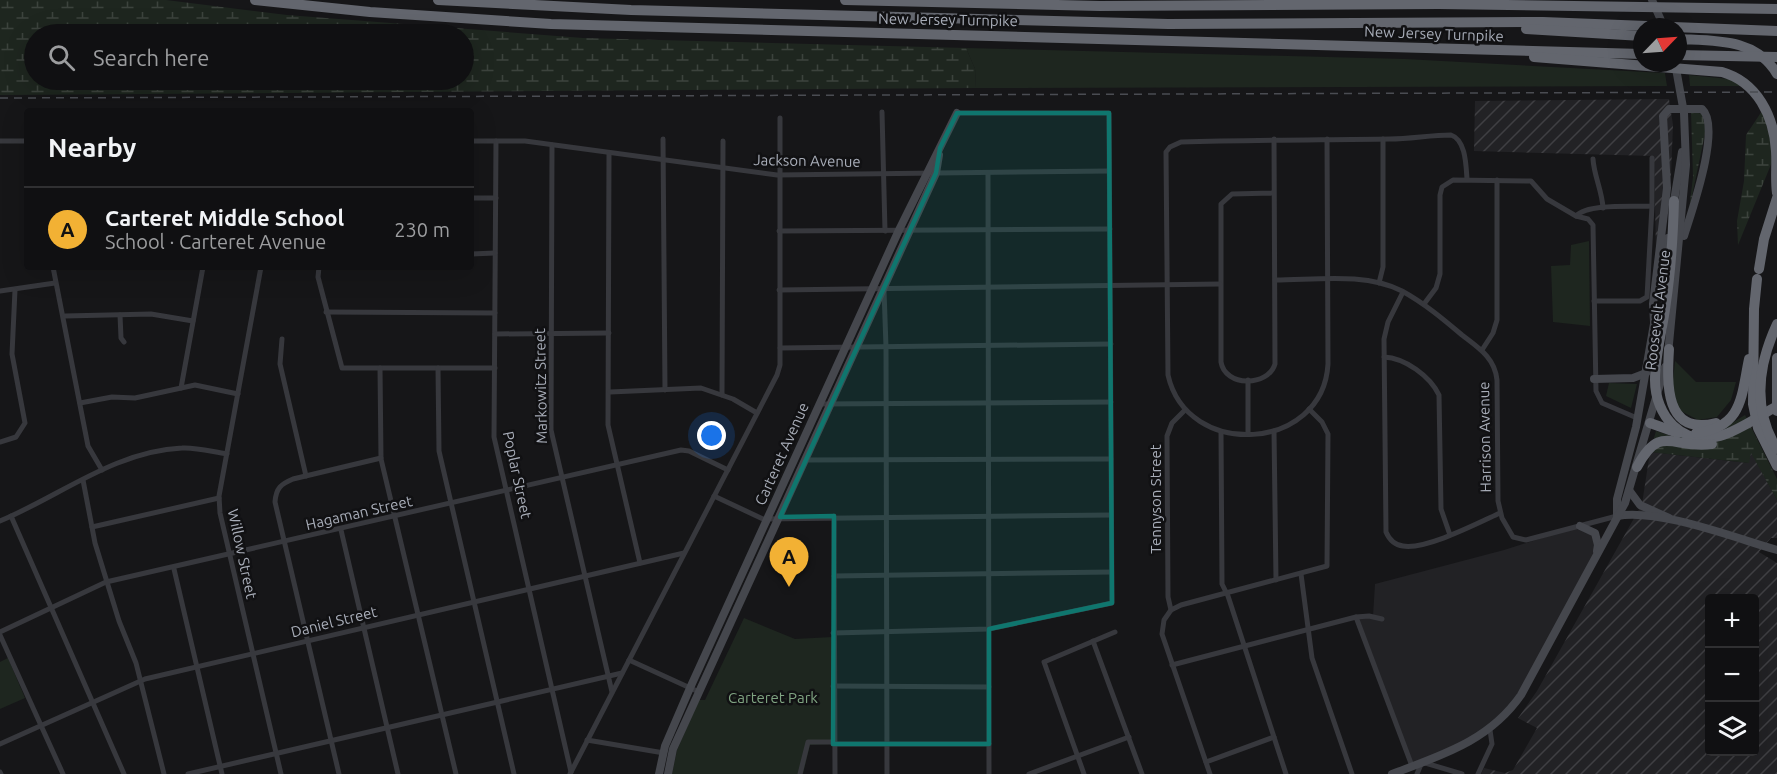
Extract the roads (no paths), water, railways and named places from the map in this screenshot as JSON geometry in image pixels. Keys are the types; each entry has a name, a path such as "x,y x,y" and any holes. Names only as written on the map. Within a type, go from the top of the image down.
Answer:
{"highway":[{"name":"New Jersey Turnpike","path":"255,0 370,12 551,24 1633,54"},
{"name":"New Jersey Turnpike","path":"438,0 631,10 1168,24 1605,23 1777,31"},
{"name":"New Jersey Turnpike","path":"845,0 1080,5 1439,4 1777,8"},
{"path":"1494,23 1515,28 1633,35"},
{"path":"1687,40 1723,42 1757,52 1777,74"},
{"path":"1507,52 1563,60 1731,75 1754,92 1773,127 1777,193"},
{"path":"1687,55 1777,57"},
{"path":"1777,198 1764,239 1758,274 1754,412 1761,435 1777,466"},
{"path":"1674,201 1669,282 1655,383 1659,407 1669,422 1686,435 1701,438 1719,436 1777,409"},
{"path":"1777,324 1766,350 1760,395 1765,426 1777,449"},
{"path":"1650,423 1679,433 1712,430 1725,423 1737,411 1755,336"},
{"path":"1669,349 1668,395 1675,411 1687,420 1706,425 1721,421 1736,405 1743,388"},
{"path":"1777,358 1777,409"},
{"path":"1637,467 1647,449 1656,442 1711,445 1731,439 1777,409"}],"street":[{"path":"1652,0 1660,18"},
{"name":"Roosevelt Avenue","path":"1392,774 1414,770 1422,762 1490,730 1506,717 1521,695 1595,561 1629,490 1650,423 1669,349 1686,165 1684,113 1677,72"},
{"path":"1654,322 1653,304 1666,188 1663,116 1669,109 1694,107 1702,109 1708,118 1706,153 1699,190 1679,251"},
{"path":"882,112 885,231"},
{"path":"833,633 989,629 1112,603 1109,113 957,114"},
{"name":"Carteret Avenue","path":"668,774 667,754 723,640 768,518 899,230 957,114"},
{"path":"570,773 777,375 780,348 778,176 780,118"},
{"path":"1327,139 1327,375 1321,393 1310,410 1292,424 1274,431 1221,432 1202,424 1185,410 1173,391 1168,375 1167,151 1181,142 1455,136 1464,154 1467,179"},
{"name":"Roosevelt Avenue","path":"1617,516 1617,499 1646,373 1685,137"},
{"path":"663,139 665,390"},
{"path":"1274,139 1275,280 1274,367 1265,378 1248,380 1228,377 1221,367 1222,202 1235,193 1274,193"},
{"path":"1379,283 1383,262 1383,139"},
{"path":"0,141 24,141"},
{"name":"Jackson Avenue","path":"474,141 525,141 778,176 1109,171"},
{"name":"Poplar Street","path":"496,141 494,436 553,688 570,773"},
{"path":"722,395 723,141"},
{"name":"Markowitz Street","path":"552,145 551,430 612,692"},
{"name":"Carteret Avenue","path":"659,774 690,688 713,637 752,563 780,517 856,346 884,290 936,173 940,148"},
{"path":"609,154 610,392 608,425 640,563"},
{"path":"1594,301 1640,301 1647,297 1652,158"},
{"path":"1593,159 1594,174 1602,189 1603,208"},
{"path":"988,173 989,774"},
{"path":"1424,304 1436,288 1440,274 1441,189 1451,180 1531,181 1547,199 1576,216 1588,219 1593,225 1596,394 1602,403 1650,423"},
{"path":"1482,350 1493,333 1497,320 1497,180"},
{"path":"474,198 496,198"},
{"path":"1576,216 1582,211 1603,208 1652,206"},
{"path":"779,231 1110,229"},
{"path":"474,254 495,253"},
{"path":"54,270 65,316 88,446 102,470"},
{"path":"181,388 202,270"},
{"name":"Willow Street","path":"260,270 219,498 229,555 281,774"},
{"path":"319,270 318,277 326,312 342,369 495,368"},
{"name":"Harrison Avenue","path":"1275,280 1379,283 1403,291 1424,304 1482,350 1492,361 1497,375 1500,513 1512,536 1521,540 1617,516"},
{"path":"0,291 56,283"},
{"path":"779,290 1220,284"},
{"path":"0,441 16,437 25,423 12,354 15,290"},
{"path":"884,290 887,404 887,774"},
{"path":"1403,291 1386,327 1384,357 1386,532 1393,541 1406,546 1450,535 1500,513"},
{"path":"326,312 495,313"},
{"path":"65,316 151,314 194,321"},
{"path":"120,315 124,342"},
{"path":"495,334 609,333"},
{"path":"282,339 280,364 306,476"},
{"path":"780,348 1111,344"},
{"path":"1384,357 1401,360 1431,382 1439,395 1441,509 1450,535"},
{"path":"380,368 381,458 456,774"},
{"path":"438,368 439,451 514,774"},
{"path":"1594,379 1634,378 1646,373"},
{"path":"1248,380 1248,433"},
{"path":"80,403 112,397 135,398 195,385 238,394"},
{"path":"610,392 701,388 722,395 757,413"},
{"path":"819,404 1111,402"},
{"name":"Tennyson Street","path":"1185,410 1172,423 1167,436 1167,591 1171,610 1164,620 1162,631 1210,774"},
{"path":"1171,610 1327,567 1329,562 1328,434 1322,422 1310,410"},
{"path":"1274,431 1276,580"},
{"path":"1221,432 1221,581 1246,647 1286,774"},
{"path":"0,521 118,461 182,448 227,454"},
{"name":"Hagaman Street","path":"0,634 106,582 174,569 395,518 506,489 681,450 689,451 728,470"},
{"path":"339,774 275,502 281,484 381,458"},
{"path":"794,460 1111,459"},
{"path":"83,480 106,582 141,681 164,774"},
{"path":"1629,490 1640,505 1674,521"},
{"path":"714,496 763,519 834,516 887,518 1111,515"},
{"path":"92,527 219,498"},
{"path":"1617,516 1639,514 1674,521 1777,550"},
{"path":"11,516 124,774"},
{"path":"834,516 833,743 835,774"},
{"path":"1580,526 1589,529 1597,539 1595,561"},
{"path":"341,530 398,774"},
{"name":"Daniel Street","path":"0,744 141,681 684,553"},
{"path":"174,569 222,774"},
{"path":"834,576 1111,572"},
{"path":"1301,574 1312,658 1352,774"},
{"path":"1172,665 1356,617 1369,616 1382,619"},
{"path":"1356,617 1414,770"},
{"path":"1084,774 1044,662 1115,632"},
{"path":"0,634 63,774"},
{"path":"713,637 723,640"},
{"path":"1093,641 1142,774"},
{"path":"629,660 699,692"},
{"path":"188,774 622,673"},
{"path":"834,686 989,687"},
{"path":"1478,774 1492,744 1490,730"},
{"path":"1029,774 1129,737"},
{"path":"1206,762 1274,737"},
{"path":"587,740 667,754"},
{"path":"800,774 808,742 989,744"},
{"path":"1422,762 1462,774"}],"railway":[{"path":"0,98 1777,92"}],"place":[{"name":"Carteret Middle School","path":"789,587"}],"park label":[{"name":"Carteret Park","path":"773,698"}]}
